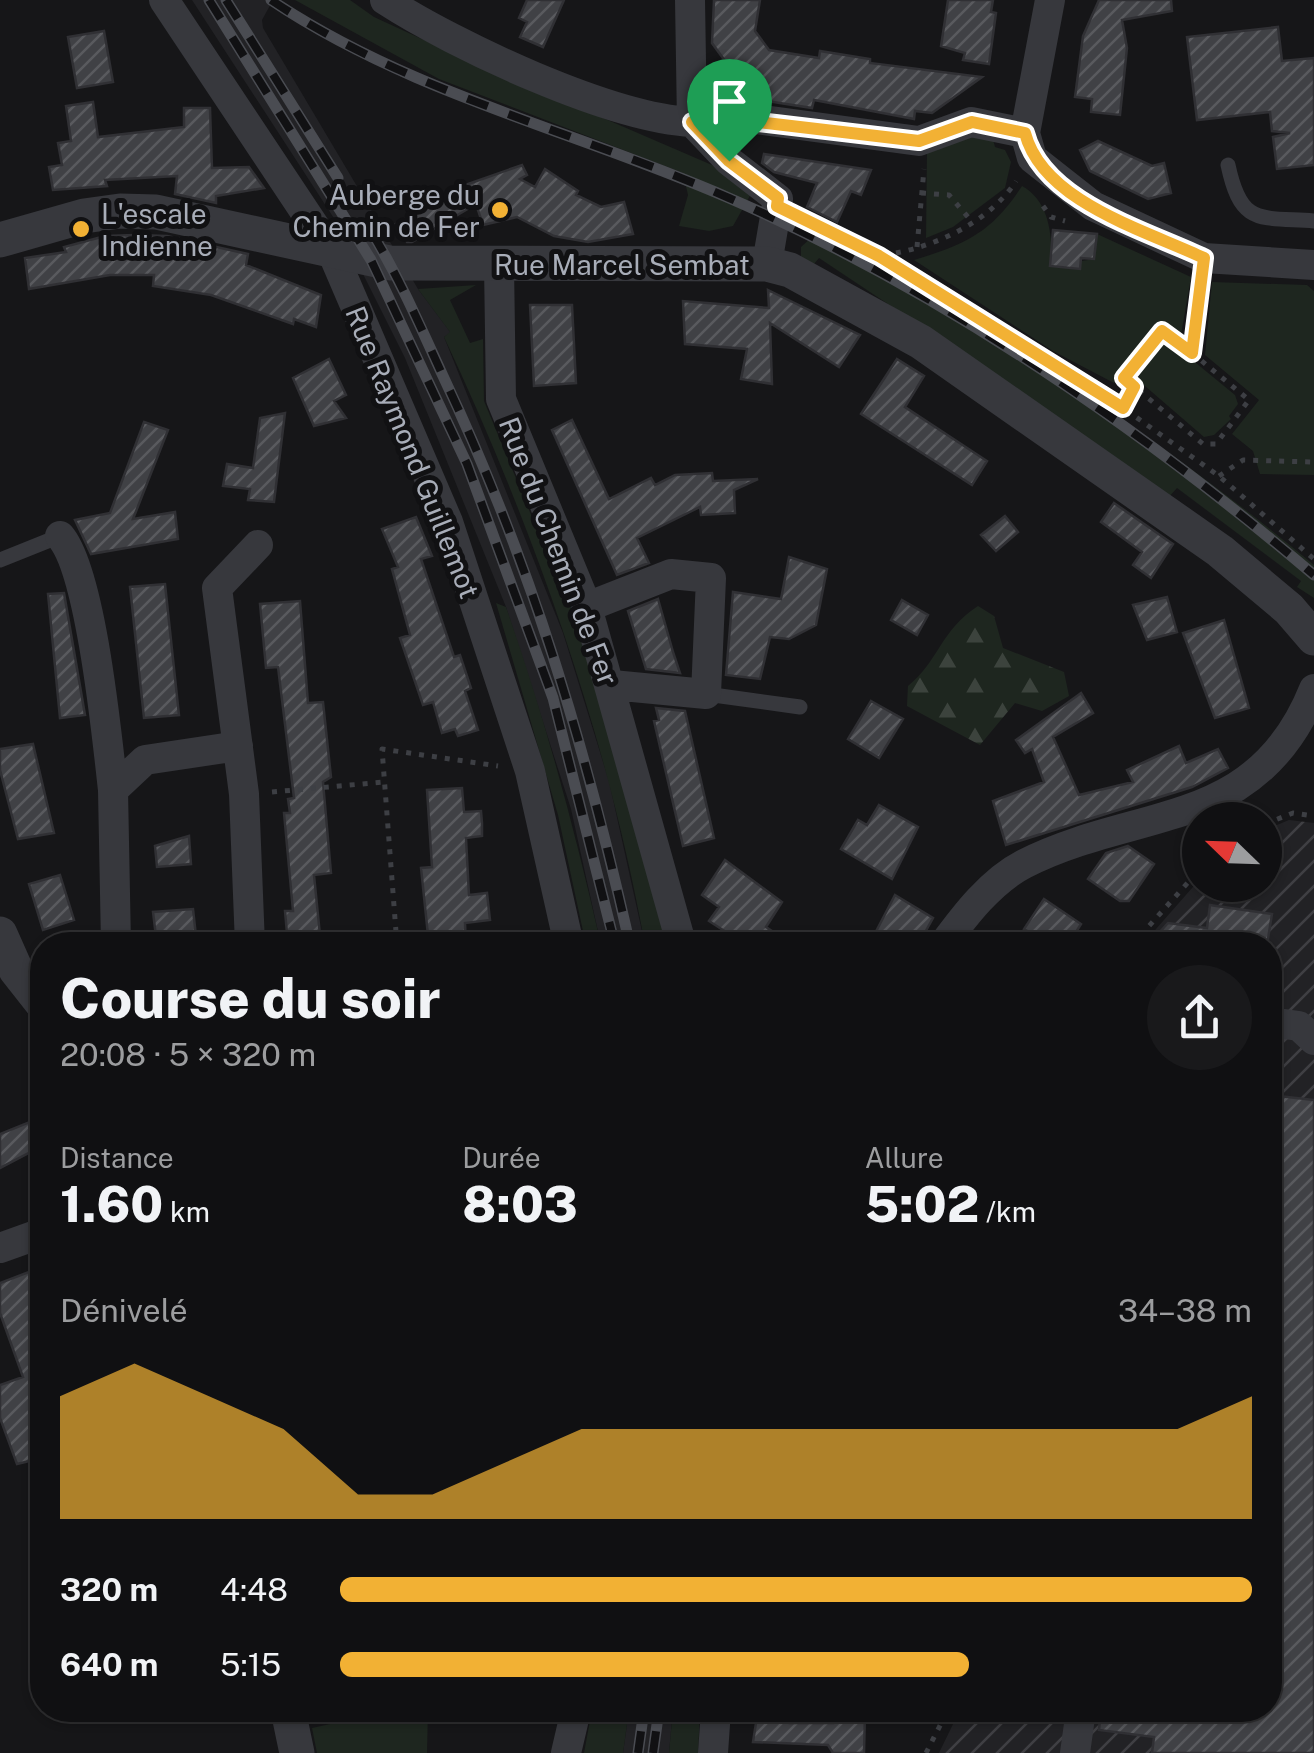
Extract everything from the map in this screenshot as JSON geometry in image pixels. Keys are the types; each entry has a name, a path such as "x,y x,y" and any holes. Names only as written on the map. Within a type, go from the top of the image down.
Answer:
{"street":[{"name":"Rue Raymond Guillemot","path":"164,0 333,254 448,522 530,771 566,932"},
{"path":"385,0 497,61 659,120 740,118 919,141 972,122 1028,145 1093,206 1204,258 1314,265"},
{"path":"690,0 692,122 729,161 778,198 768,264"},
{"path":"1028,145 1050,0"},
{"name":"Rue Marcel Sembat","path":"0,240 84,216 156,212 260,233 333,254 390,263 768,264 790,270 920,342 1220,551 1290,609 1314,638"},
{"name":"Rue du Chemin de Fer","path":"499,264 500,399 587,606 612,684 678,932"},
{"path":"60,536 75,561 100,680 113,790 116,932"},
{"path":"249,932 244,794 217,588 258,545"},
{"path":"587,606 672,574 711,578 706,694 612,684"},
{"path":"954,932 990,890 1026,863 1196,806 1249,779 1289,742 1314,689"},
{"path":"113,790 145,760 238,746"},
{"path":"0,934 16,970 30,988"},
{"path":"1282,1024 1299,1026 1314,1040"},
{"path":"0,1248 30,1237"},
{"path":"291,1722 297,1753"},
{"path":"566,1753 573,1722"},
{"path":"713,1753 715,1722"},
{"path":"1075,1753 1079,1722"}],"lane":[{"path":"1228,165 1236,199 1249,212 1314,222"},
{"path":"777,206 879,256"},
{"path":"0,560 14,558 60,536"},
{"path":"706,694 800,708"}],"path":[{"path":"917,246 924,167 919,141"},
{"path":"879,256 917,246 972,223 1005,198 1028,145"},
{"path":"921,193 949,195 972,223"},
{"path":"879,256 1123,408 1219,476 1314,559"},
{"path":"1192,353 1204,258"},
{"path":"1162,331 1192,353 1249,400 1216,444 1202,444 1124,378 1162,331"},
{"path":"1123,408 1134,387"},
{"path":"1200,462 1202,444"},
{"path":"1219,476 1243,460 1314,462"},
{"path":"396,932 382,750 530,771"},
{"path":"244,794 384,782"},
{"path":"1282,817 1293,813 1314,816"},
{"path":"1144,932 1182,889"},
{"path":"926,1753 942,1722"}],"shaded area":[{"path":"192,0 273,0 262,20 263,28 418,289 451,333 444,337 563,633 609,781 642,932 598,932 571,809 506,607 405,358 339,226"},
{"path":"1282,823 1314,823 1314,1753 939,1753 954,1722 1282,1722 1282,932 1153,932 1182,899 1282,902"},
{"path":"627,1722 672,1722 669,1753 623,1753"}],"green space":[{"path":"295,0 350,0 374,17 450,52 712,165 751,194 733,226 709,231 679,226 688,195 683,173 439,79"},
{"path":"992,135 995,147 1005,150 1011,162 1005,188 953,227 926,238 927,150 958,136"},
{"path":"1022,186 1039,201 1048,221 1051,266 1094,259 1097,234 1191,277 1181,335 1164,322 1114,383 1053,351 914,260 976,235 999,215"},
{"path":"814,235 1010,346 1196,472 1314,565 1314,598 1297,587 1301,581 1177,488 1168,498 1053,414 819,258 814,264 801,257 801,247"},
{"path":"1212,282 1307,285 1314,291 1314,475 1260,474 1253,451 1232,434 1259,400 1205,355"},
{"path":"476,285 450,300 470,343 483,339 484,401 539,534 566,583 666,932 642,932 610,788 564,634 508,483 444,337 450,332 418,289"},
{"path":"1168,340 1235,395 1238,404 1229,416 1231,419 1214,435 1204,437 1138,380 1149,350 1153,352"},
{"path":"496,603 506,607 534,690 598,932 583,932 558,815"},
{"path":"978,606 994,616 1003,648 1064,672 1069,696 1042,711 1015,703 980,745 907,706 908,686 955,626"},
{"path":"339,1722 428,1722 427,1753 317,1753 312,1728"},
{"path":"590,1722 627,1722 623,1753 584,1753"},
{"path":"672,1722 699,1722 698,1753 669,1753"}],"building":[{"path":"527,0 564,0 543,47 520,37 527,22 519,18"},
{"path":"714,0 760,0 755,31 769,50 819,58 820,51 870,59 870,63 982,77 932,113 915,111 914,119 814,100 812,108 761,100 762,92 746,90 712,43"},
{"path":"948,0 993,0 991,12 996,13 989,64 963,60 965,53 941,46"},
{"path":"1099,0 1171,0 1172,11 1122,20 1127,48 1120,115 1091,112 1092,99 1075,97 1083,36"},
{"path":"1278,27 1282,61 1314,58 1314,165 1277,169 1273,137 1290,133 1272,131 1270,112 1197,120 1187,37"},
{"path":"104,31 113,82 77,88 68,37"},
{"path":"93,102 98,137 184,127 184,108 210,108 212,168 249,167 264,188 216,196 216,203 175,194 177,176 105,180 107,186 53,190 49,167 62,165 58,143 71,141 66,106"},
{"path":"1098,141 1152,166 1164,163 1171,193 1148,199 1090,171 1080,150"},
{"path":"764,154 871,170 861,195 851,191 837,222 807,207 817,183 774,172 762,163"},
{"path":"522,165 527,175 520,179 535,187 545,169 578,191 576,195 601,207 624,202 633,234 588,242 554,236 517,217 483,225 476,204 412,242 407,242 396,224 454,189"},
{"path":"1053,230 1097,234 1094,259 1081,258 1080,269 1050,266"},
{"path":"105,236 167,236 248,254 246,265 321,295 316,327 294,319 293,324 211,295 153,286 154,275 110,275 29,289 25,258 66,252 64,247"},
{"path":"768,290 860,335 839,367 770,323 772,384 741,379 747,349 685,344 683,301 769,308"},
{"path":"530,305 572,305 576,383 534,386"},
{"path":"329,359 346,395 334,401 346,418 314,426 293,378"},
{"path":"897,359 924,376 905,407 987,461 972,485 861,414"},
{"path":"285,413 274,502 248,500 250,489 223,486 227,464 253,468 260,418"},
{"path":"572,420 609,499 651,478 655,485 675,475 712,473 713,481 758,479 734,490 735,513 701,515 700,507 637,538 649,563 617,575 552,430"},
{"path":"144,422 168,430 133,519 175,512 178,539 91,554 75,520 110,513"},
{"path":"1114,503 1173,544 1151,578 1133,565 1142,552 1101,522"},
{"path":"1005,516 1018,532 996,551 981,535"},
{"path":"416,517 432,556 421,559 454,657 460,655 471,688 465,691 478,730 458,736 455,729 442,733 433,702 423,705 400,638 410,635 392,569 398,567 382,529"},
{"path":"789,557 827,569 816,625 789,639 770,637 760,679 726,675 733,592 781,599"},
{"path":"165,584 179,715 144,718 130,587"},
{"path":"64,593 85,715 60,718 48,594"},
{"path":"1167,597 1177,632 1147,640 1133,605"},
{"path":"658,599 680,673 646,669 628,611"},
{"path":"902,600 928,615 917,635 891,620"},
{"path":"300,601 308,703 323,702 331,777 323,782 331,873 314,875 320,932 287,932 285,911 293,911 284,813 290,813 288,799 294,798 278,667 266,668 260,604"},
{"path":"1224,620 1249,708 1215,718 1183,633"},
{"path":"1081,693 1093,713 1053,737 1079,795 1133,782 1127,770 1179,746 1186,763 1218,749 1228,768 1192,787 1006,845 993,801 1044,782 1032,749 1025,753 1016,740"},
{"path":"871,701 903,719 879,758 848,739"},
{"path":"656,708 685,711 714,838 683,846 654,721 659,720"},
{"path":"33,744 54,833 18,839 0,770 0,749"},
{"path":"462,788 464,812 481,811 482,836 466,838 469,895 487,893 490,920 465,923 465,932 428,932 421,868 432,867 427,790"},
{"path":"879,805 918,827 892,879 841,849 858,820 867,825"},
{"path":"189,836 191,864 157,867 155,846"},
{"path":"1128,846 1154,864 1129,901 1120,901 1088,879 1106,853"},
{"path":"725,860 782,902 766,927 774,932 726,932 709,921 719,907 702,895"},
{"path":"60,875 74,920 43,930 29,884"},
{"path":"895,895 933,918 925,932 876,932"},
{"path":"1044,899 1081,924 1076,932 1024,929"},
{"path":"1210,905 1272,914 1269,932 1160,932 1168,923 1207,928"},
{"path":"193,909 196,932 155,932 153,912"},
{"path":"1282,1096 1314,1100 1314,1753 1152,1753 1154,1737 1099,1730 1100,1722 1282,1722"},
{"path":"30,1122 30,1152 0,1168 0,1134"},
{"path":"30,1272 30,1461 17,1464 0,1418 0,1385 23,1377 0,1313 0,1283"},
{"path":"756,1722 865,1722 864,1753 833,1753 828,1745 753,1742"}],"railway":[{"path":"209,0 371,260 467,464 553,698 612,932"},
{"path":"226,0 338,178"},
{"path":"271,0 380,61 729,198 885,275 961,318 1107,414 1314,575"},
{"path":"372,233 410,304 474,446 529,585 574,726 627,932"},
{"path":"638,1753 642,1722"},
{"path":"653,1753 657,1722"}],"place":[{"name":"Auberge du Chemin de Fer","path":"500,210"},
{"name":"L'escale Indienne","path":"81,229"}],"route":[{"path":"740,118 919,141 972,122 1025,133 1032,158 1093,206 1204,258 1192,353 1162,331 1124,378 1134,387 1123,408 879,256 777,206 778,198 729,161 692,122 740,118"}]}
